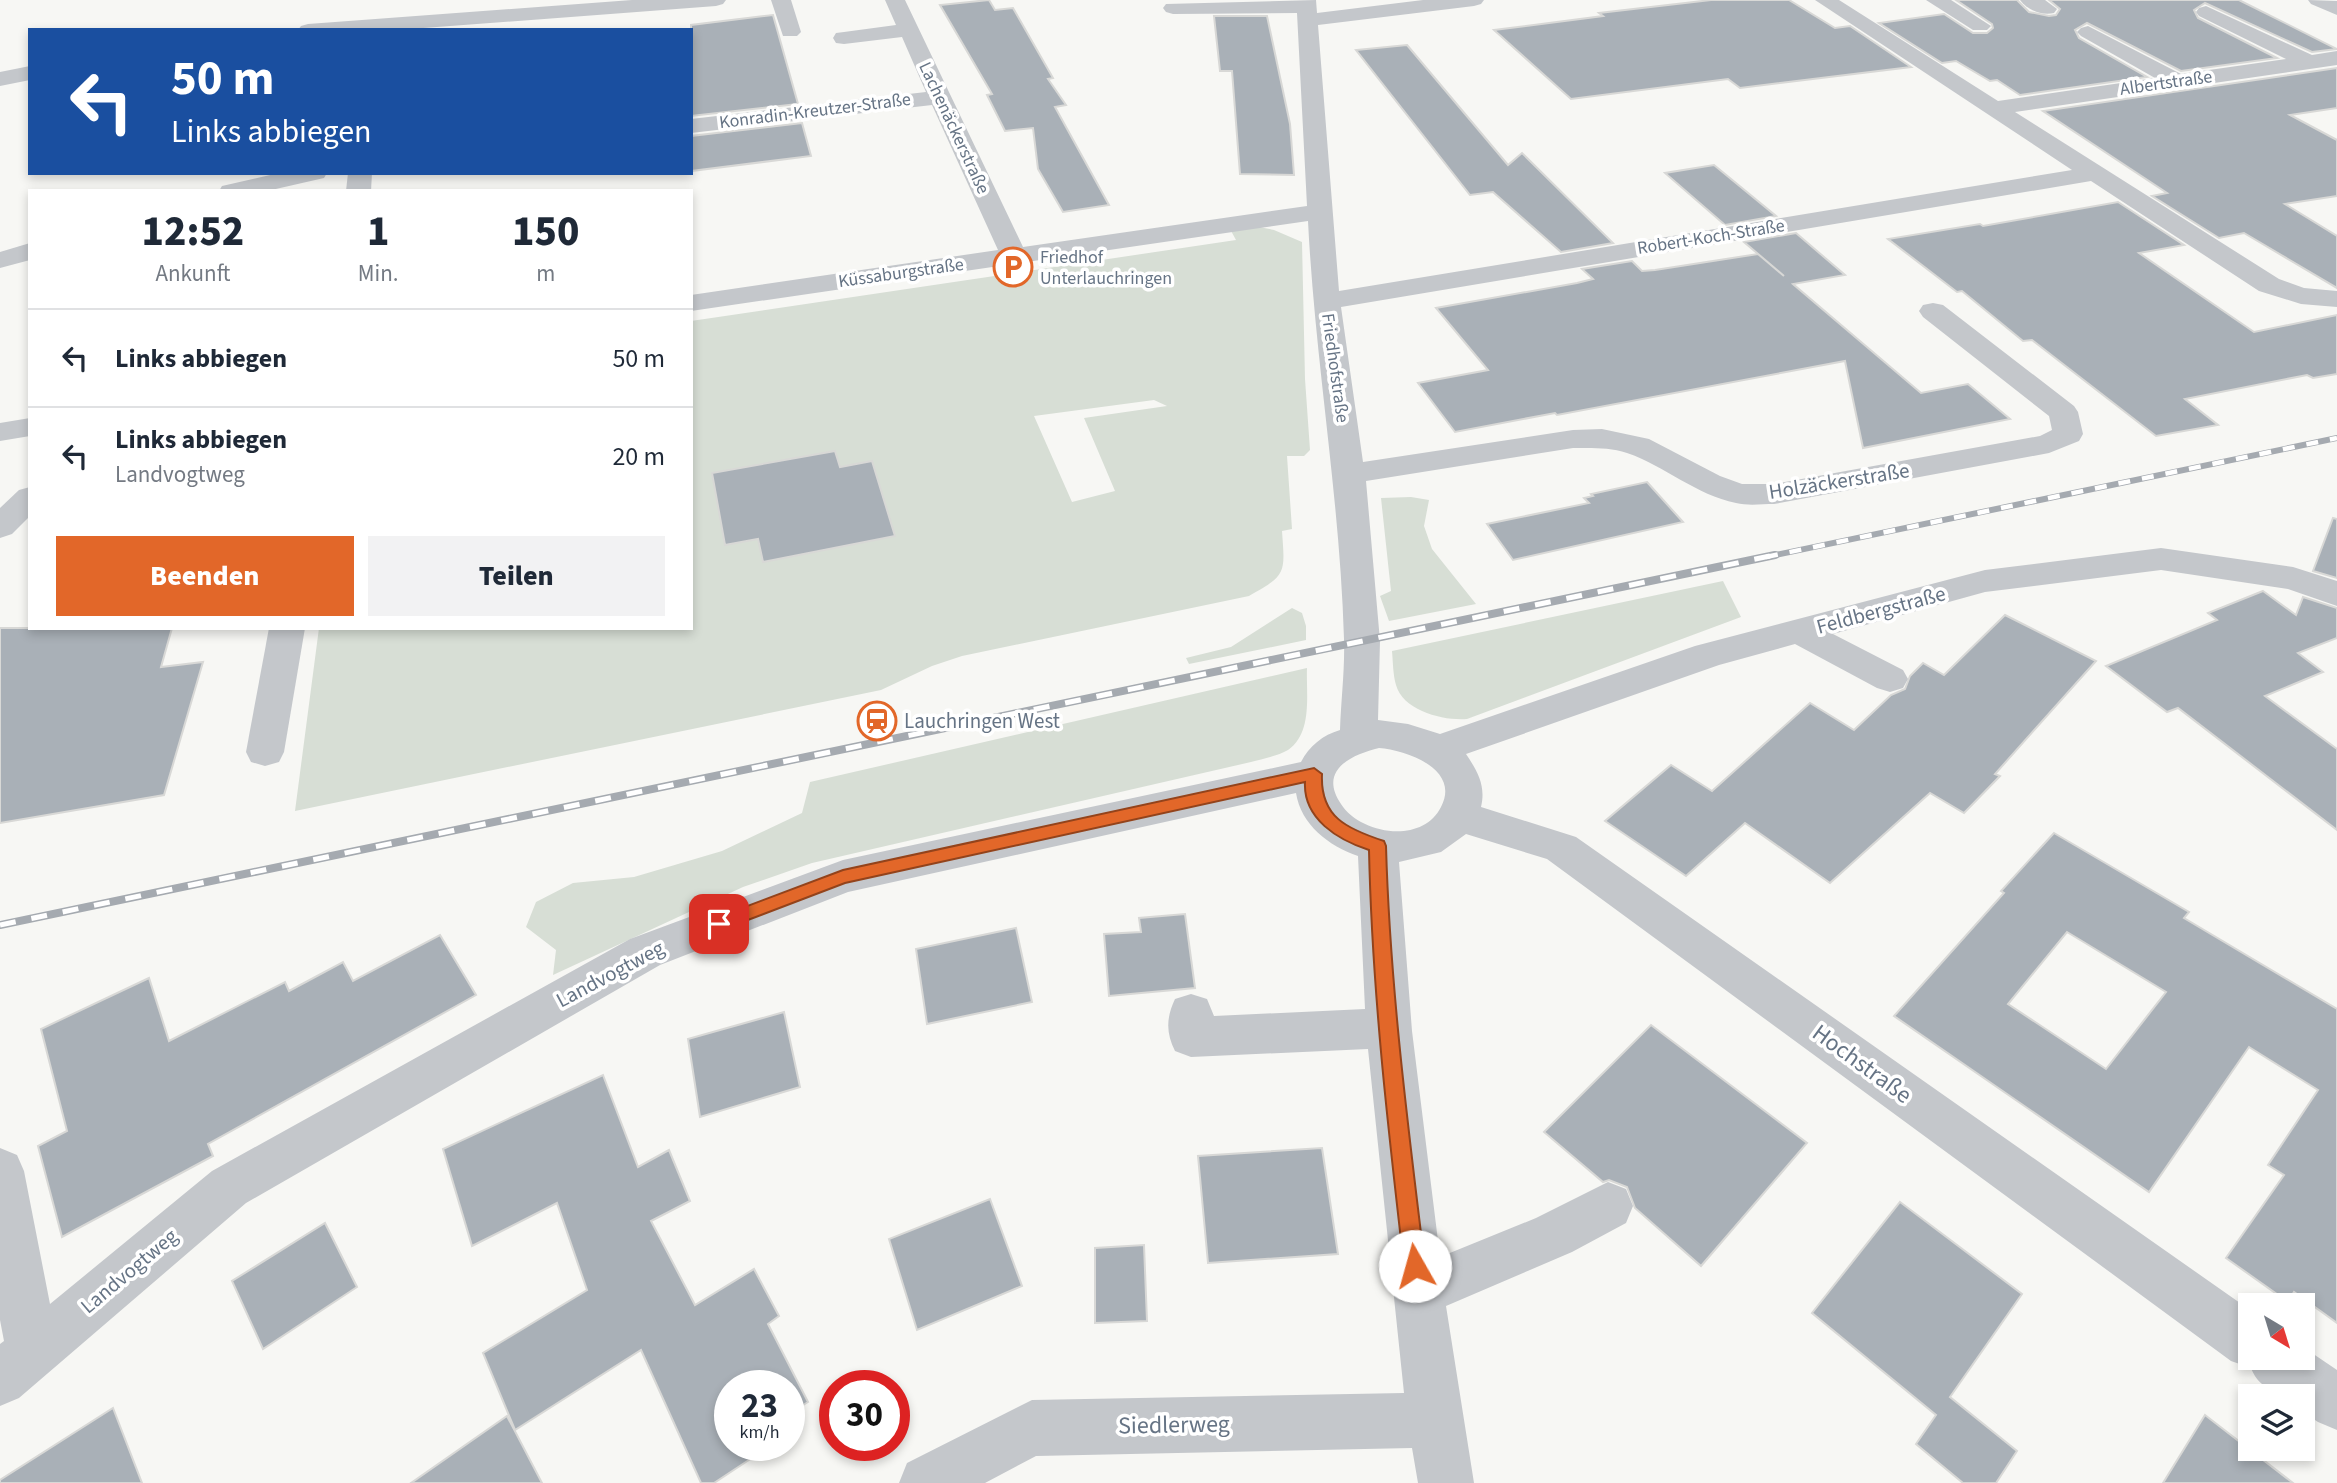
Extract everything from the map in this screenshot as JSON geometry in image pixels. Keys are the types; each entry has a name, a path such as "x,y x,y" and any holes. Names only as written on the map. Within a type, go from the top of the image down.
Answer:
{"street":[{"path":"384,26 389,0"},
{"path":"346,28 637,3 716,0"},
{"path":"781,0 790,32"},
{"name":"Lachenäckerstraße","path":"895,0 1014,256"},
{"path":"1172,8 1307,9 1474,0"},
{"path":"1825,0 2269,285 2301,296 2337,299"},
{"path":"1936,0 1980,26"},
{"path":"2318,0 2337,9"},
{"name":"Friedhofstraße","path":"1307,9 1326,301 1349,474 1362,641 1359,736"},
{"path":"2206,12 2309,62"},
{"path":"844,38 908,30"},
{"path":"2088,32 2177,81"},
{"name":"Albertstraße","path":"1995,108 2337,58"},
{"path":"0,79 28,73"},
{"name":"Konradin-Kreutzer-Straße","path":"693,126 939,97"},
{"name":"Robert-Koch-Straße","path":"1326,301 2096,173"},
{"path":"240,189 306,175"},
{"name":"Küssaburgstraße","path":"693,303 1319,212"},
{"path":"0,260 28,252"},
{"name":"Holzäckerstraße","path":"1349,474 1573,439 1602,438 1637,446 1709,483 1739,494 1774,494 2049,444 2068,433 2063,412 1933,311"},
{"path":"0,432 28,427"},
{"path":"0,527 28,499"},
{"name":"Feldbergstraße","path":"1437,750 1708,656 1985,582 2161,559 2293,578 2337,594"},
{"path":"265,752 287,630"},
{"path":"1799,631 1890,680"},
{"path":"1400,735 1437,750 1452,765 1462,781 1464,798 1459,816 1446,831 1427,842 1404,847 1378,846 1354,838 1334,826 1320,810 1313,792 1314,774 1322,757 1338,744 1359,736 1400,735"},
{"name":"Landvogtweg","path":"16,1365 229,1187 645,952 843,877 1314,774"},
{"name":"Hochstraße","path":"1459,816 1561,848 2238,1333"},
{"path":"1378,846 1380,929 1387,1028 1418,1292 1446,1483"},
{"path":"1191,1013 1191,1037 1387,1028"},
{"name":"Landvogtweg","path":"0,1171 16,1365"},
{"path":"1418,1292 1554,1235 1608,1206"},
{"path":"2290,1370 2337,1404"},
{"name":"Siedlerweg","path":"927,1483 1032,1428 1435,1420"}],"shaded area":[{"path":"1259,227 1274,230 1302,242 1305,379 1310,450 1304,456 1287,456 1292,529 1282,531 1283,564 1271,583 1249,596 962,656 932,666 881,690 295,811 319,630 693,630 693,321 1236,240 1230,229","holes":["1154,400 1167,406 1084,418 1115,491 1072,502 1034,416"]},
{"path":"1411,497 1429,500 1424,526 1432,549 1476,604 1389,621 1380,596 1391,591 1381,498"},
{"path":"1723,581 1741,617 1467,719 1436,716 1415,708 1400,694 1396,685 1392,651"},
{"path":"1292,608 1302,613 1306,640 1189,664 1186,658 1231,647"},
{"path":"1307,668 1307,712 1301,734 1288,750 1275,756 812,863 743,887 553,975 556,950 526,927 536,902 573,883 634,877 722,851 802,813 810,782"}],"building":[{"path":"989,0 995,10 1013,8 1053,78 1048,79 1066,105 1055,107 1109,205 1063,212 1038,169 1033,128 1005,131 987,95 992,94 940,5"},
{"path":"1711,0 1789,0 1835,28 1850,26 1911,67 1740,88 1728,79 1571,99 1494,30 1603,16 1599,13"},
{"path":"1956,0 2017,0 2029,12 2049,16 2056,15 2060,9 2049,0 2239,0 2337,49 2312,52 2205,3 2194,10 2198,18 2277,58 2181,71 2087,23 2075,30 2079,38 2147,77 2020,95 1997,80 1990,81 1956,61 1942,63 1879,23 1944,14 1973,33 1987,33 1993,28 1992,24"},
{"path":"773,15 798,104 693,116 691,25"},
{"path":"1214,16 1267,16 1290,124 1294,175 1240,174 1232,71 1220,71"},
{"path":"1407,45 1508,165 1522,153 1613,243 1561,252 1493,192 1470,195 1356,50"},
{"path":"2337,68 2337,108 2290,115 2337,140 2337,196 2285,204 2337,236 2337,288 2244,233 2219,238 2152,196 2167,193 2043,111"},
{"path":"802,123 811,156 693,171 693,136"},
{"path":"1714,165 1776,216 1725,225 1665,173"},
{"path":"2118,202 2184,245 2139,253 2254,332 2337,315 2337,374 2313,378 2307,375 2185,399 2218,425 2156,436 2032,340 2023,341 1962,291 1957,292 1888,239 1980,224 1983,226"},
{"path":"1796,233 1845,275 1793,284 1921,393 1968,384 2010,419 1863,448 1845,361 1455,432 1418,383 1488,370 1436,308 1577,283 1593,279 1582,269 1632,261 1642,271 1758,254 1784,276 1744,242"},
{"path":"835,451 840,467 872,461 895,536 763,562 758,539 725,545 712,473"},
{"path":"1647,482 1683,522 1513,560 1487,524 1589,503 1584,498 1593,496 1591,494"},
{"path":"2333,518 2337,519 2337,578 2313,571"},
{"path":"2263,591 2296,615 2303,597 2337,608 2337,638 2298,653 2323,672 2265,696 2337,749 2337,830 2178,708 2167,712 2106,666 2217,620 2208,613"},
{"path":"2005,615 2096,661 1995,774 2000,776 1964,813 1930,793 1830,883 1745,823 1686,876 1605,821 1671,765 1712,791 1810,703 1854,730 1891,695 1905,689 1910,676 1923,663 1944,675"},
{"path":"0,628 171,630 161,667 203,662 164,795 0,823"},
{"path":"2054,833 2189,912 2184,918 2337,1009 2337,1323 2315,1307 2315,1293 2275,1293 2226,1258 2284,1175 2268,1165 2318,1090 2249,1047 2149,1192 1894,1016 2004,893 2001,891","holes":["2067,932 2166,992 2106,1069 2008,1004"]},
{"path":"1185,914 1195,988 1109,996 1104,934 1141,932 1139,918"},
{"path":"1016,928 1032,1002 927,1024 916,949"},
{"path":"440,935 476,995 208,1144 213,1156 62,1237 38,1146 67,1131 41,1029 149,978 169,1041 285,982 289,991 343,962 353,981"},
{"path":"784,1012 800,1087 700,1117 688,1039"},
{"path":"1651,1025 1807,1143 1701,1266 1635,1208 1627,1187 1609,1180 1603,1182 1544,1132"},
{"path":"603,1075 638,1167 669,1150 690,1201 651,1221 695,1305 754,1269 779,1316 768,1324 792,1370 714,1370 714,1461 747,1461 714,1483 701,1483 641,1350 515,1430 483,1353 587,1290 557,1203 472,1246 443,1149"},
{"path":"1322,1148 1338,1254 1208,1263 1198,1156"},
{"path":"990,1199 1022,1286 917,1330 889,1239"},
{"path":"1900,1202 2022,1294 1950,1397 2017,1451 1996,1483 1963,1483 1916,1444 1936,1415 1812,1313"},
{"path":"325,1223 357,1287 263,1349 232,1281"},
{"path":"1144,1245 1147,1321 1095,1323 1095,1248"},
{"path":"113,1408 142,1483 0,1483 0,1480"},
{"path":"2205,1415 2238,1440 2238,1461 2265,1461 2293,1483 2163,1483"},
{"path":"507,1416 542,1483 411,1483"}],"railway":[{"path":"1766,557 2337,438"},
{"path":"0,925 1775,555"}],"place":[{"name":"Friedhof Unterlauchringen","path":"1013,267"},
{"name":"Lauchringen West","path":"877,721"}],"route":[{"path":"719,924 843,877 1314,774 1313,792 1320,810 1334,826 1354,838 1378,846 1380,929 1390,1062 1415,1266"}]}
